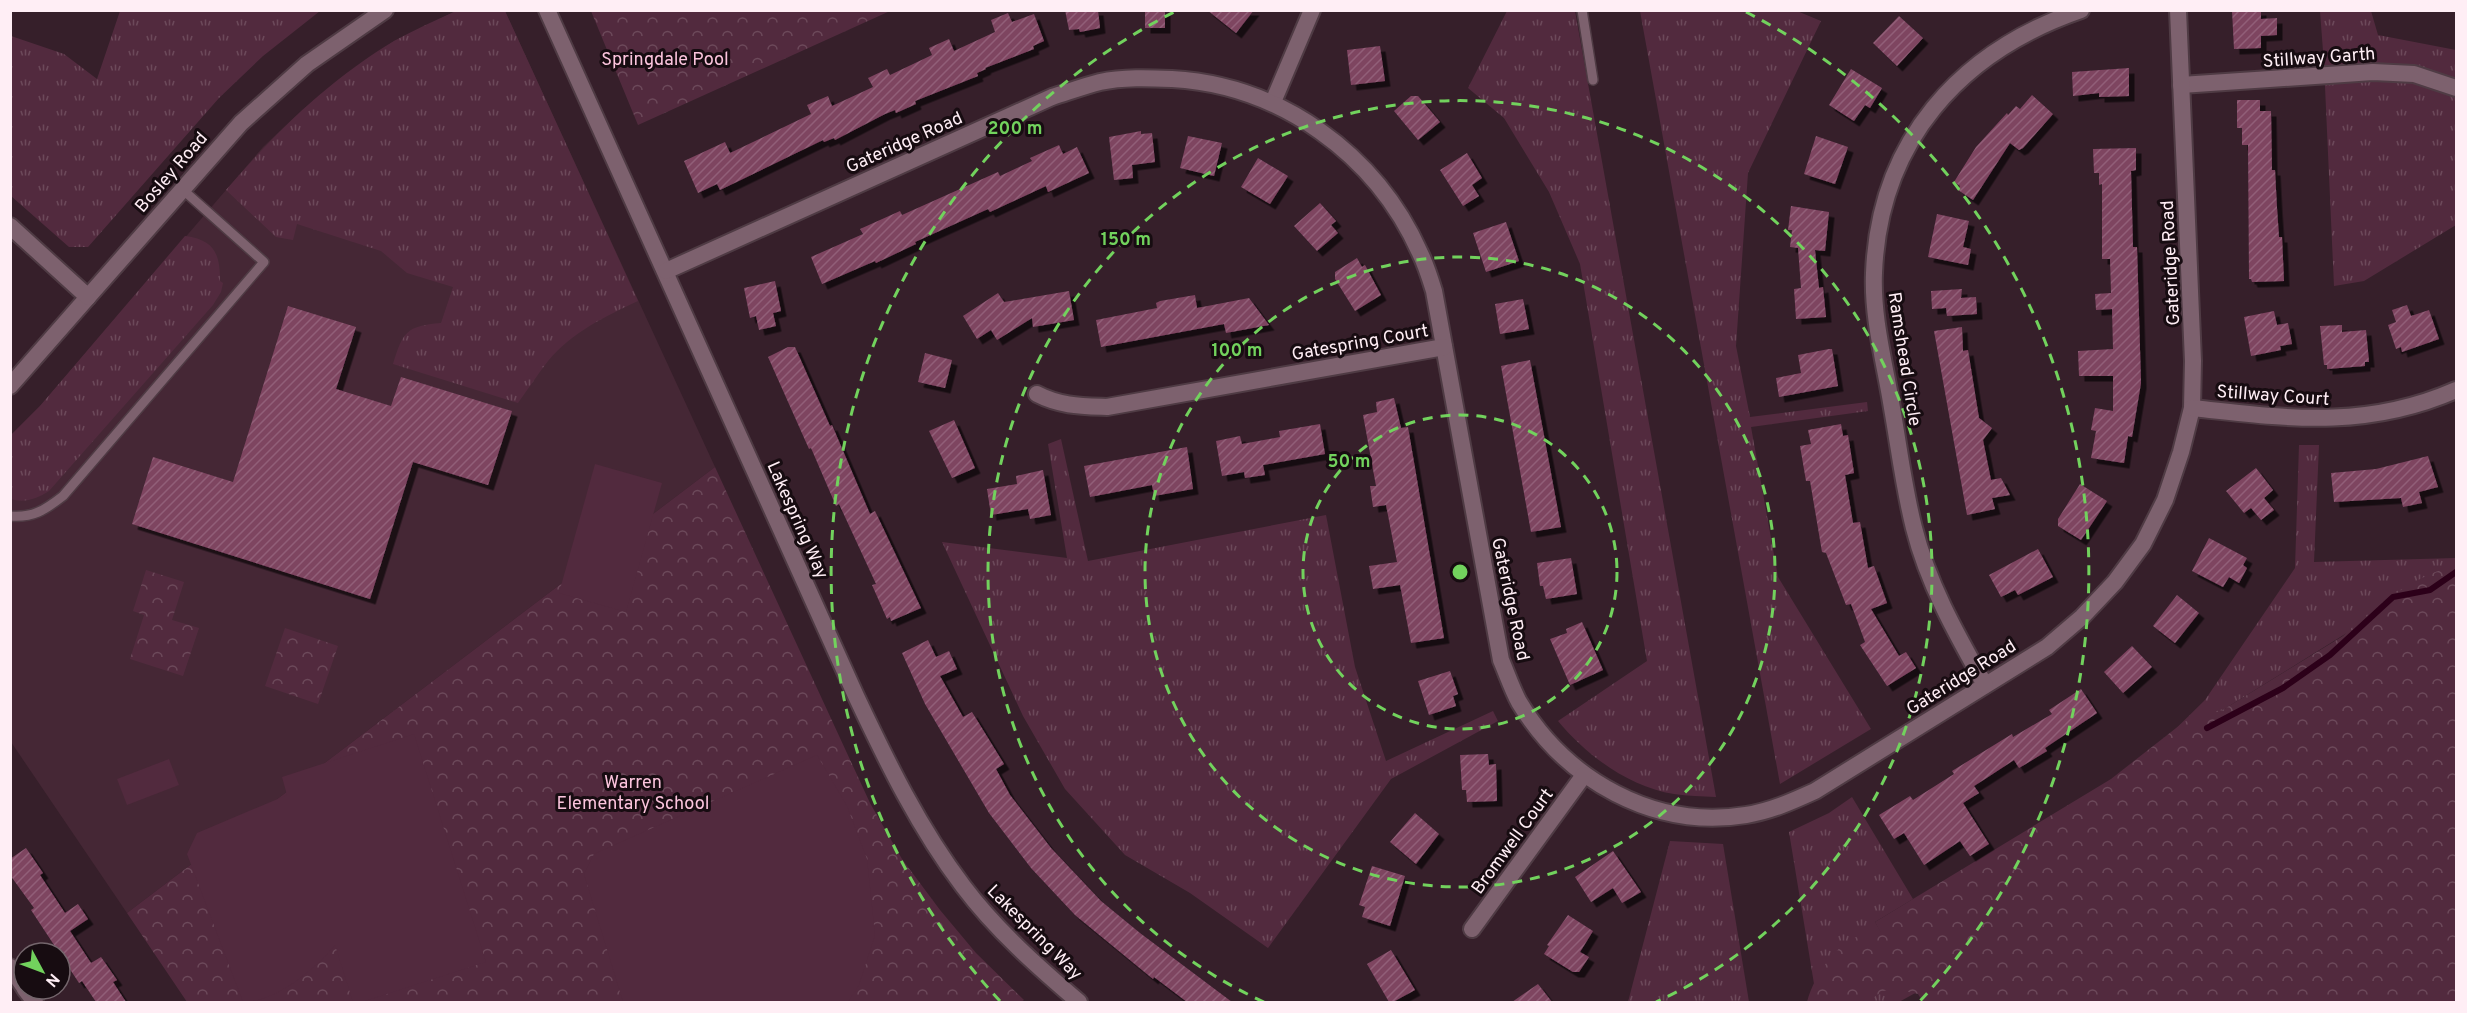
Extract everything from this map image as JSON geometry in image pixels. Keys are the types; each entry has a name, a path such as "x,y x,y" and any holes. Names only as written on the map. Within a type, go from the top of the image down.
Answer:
{"street":[{"name":"Bosley Road","path":"10,386 241,123 307,64 385,10"},
{"name":"Lakespring Way","path":"547,10 856,696 899,784 928,835 964,887 999,928 1079,1002"},
{"path":"1273,102 1312,10"},
{"name":"Ramshead Circle","path":"1985,685 1950,622 1930,576 1914,528 1877,322 1873,274 1879,224 1892,175 1917,128 1952,86 2000,49 2033,29 2081,10"},
{"name":"Gateridge Road","path":"666,271 1052,97 1101,82 1146,78 1191,80 1235,88 1273,102 1323,131 1356,162 1381,189 1405,224 1420,253 1434,291 1501,660 1518,700 1536,728 1561,755 1584,775 1638,804 1671,814 1705,818 1746,815 1782,806 1815,791 2047,647 2082,617 2115,582 2143,544 2165,500 2181,452 2192,408 2193,361 2178,10"},
{"name":"Stillway Garth","path":"2181,85 2373,72 2414,74 2457,88"},
{"path":"10,226 88,297"},
{"name":"Gatespring Court","path":"1036,394 1072,406 1107,407 1444,347"},
{"name":"Stillway Court","path":"2192,408 2292,419 2336,419 2380,413 2436,399 2457,390"},
{"name":"Bromwell Court","path":"1472,929 1584,775"}],"lane":[{"path":"1582,10 1593,80"},
{"path":"10,516 24,517 42,512 63,496 264,262 182,189"}],"shaded area":[{"path":"456,11 505,11 715,467 127,913 11,742 11,435 40,406 263,147 302,110 346,74 394,41"}],"green space":[{"path":"120,11 320,11 263,56 219,98 88,247 69,247 11,196 11,36 64,54 97,79"},
{"path":"456,11 505,11 638,301 579,333 557,351 518,403 393,364 403,338 408,333 420,326 441,323 453,287 407,273 381,251 297,224 293,240 276,237 226,190 264,148 325,90 394,41"},
{"name":"Springdale Pool","path":"591,11 890,11 638,125"},
{"path":"1507,11 1575,11 1716,797 1674,794 1625,777 1595,757 1558,721 1647,661 1580,264 1549,192 1504,118 1468,88"},
{"path":"1640,11 1797,11 1821,21 1748,173 1736,346 1750,417 1867,402 1868,411 1751,427 1778,577 1871,729 1780,784"},
{"path":"2320,11 2371,11 2378,35 2456,50 2456,225 2364,281 2334,286 2324,64"},
{"path":"185,236 203,241 217,256 220,281 223,283 221,292 213,305 49,491 21,501 11,499 11,435 40,406"},
{"path":"1061,439 1088,561 1326,515 1355,667 1386,761 1493,711 1498,721 1391,779 1268,948 1190,893 1125,855 1065,789 1023,716 942,542 1067,558 1048,444"},
{"path":"2299,445 2319,445 2314,562 2456,558 2456,565 2147,757 2205,700 2295,568"},
{"path":"595,464 662,483 626,612 559,593"},
{"name":"Warren Elementary School","path":"715,467 870,803 902,859 976,953 1024,1000 1021,1002 187,1002 127,913"},
{"path":"2456,564 2456,1002 1923,1002 1918,994 1895,989 1883,991 1867,1002 1807,1002 1817,978 1834,954 1855,937 1868,933 1881,933 1875,922 2111,779 2191,718 2221,711 2343,636 2373,610 2406,587"},
{"path":"146,570 184,582 172,620 199,628 183,676 130,659 144,615 133,611"},
{"path":"285,628 338,646 318,704 265,686"},
{"path":"414,734 486,962 362,1002 353,1002 335,945 294,983 268,997 243,1002 187,854 197,833 287,795 282,777"},
{"path":"817,755 847,806 867,859 875,935 859,985 848,1002 623,1002 584,874 594,854"},
{"path":"169,759 179,785 127,805 117,779"},
{"path":"1852,797 1913,899 1875,922 1917,992 1899,1002 1817,1002 1789,832 1829,813"},
{"path":"1670,841 1723,844 1749,1002 1628,1002"}],"building":[{"path":"1065,10 1098,10 1100,28 1080,32 1079,29 1069,30"},
{"path":"1145,10 1165,10 1165,28 1145,28"},
{"path":"1207,10 1254,10 1236,33"},
{"path":"2261,10 2261,19 2277,18 2277,35 2261,36 2261,48 2234,49 2232,11"},
{"path":"1008,13 1012,22 1034,14 1044,41 1033,46 1034,49 985,68 977,73 978,76 915,101 916,104 896,113 895,110 885,114 835,140 834,138 824,142 823,140 720,190 717,184 698,193 684,161 725,142 730,153 811,114 807,105 828,96 832,106 873,87 868,78 887,69 890,75 932,55 929,48 949,39 954,51 995,32 991,20"},
{"path":"1899,16 1923,38 1897,66 1873,43"},
{"path":"1380,46 1385,81 1351,85 1347,50"},
{"path":"2129,68 2129,96 2099,97 2099,93 2073,96 2072,72"},
{"path":"1851,69 1882,88 1870,108 1865,105 1854,121 1829,105"},
{"path":"2032,95 2053,114 2023,148 2019,150 2010,143 1973,200 1958,190 1960,186 1954,182 1976,147 2007,113 2008,115 2016,106 2020,109"},
{"path":"1411,96 1418,96 1440,122 1418,140 1394,111"},
{"path":"2237,100 2260,100 2260,111 2271,111 2272,170 2275,170 2284,281 2252,282 2249,279 2248,145 2242,145 2242,128 2237,128"},
{"path":"1141,131 1141,134 1152,133 1155,162 1132,165 1133,178 1114,180 1109,137"},
{"path":"1188,136 1222,143 1214,176 1180,168"},
{"path":"1816,136 1848,147 1835,184 1804,174"},
{"path":"1059,145 1063,154 1077,147 1089,173 1048,192 1046,186 990,212 988,209 915,242 916,244 876,263 875,261 822,284 811,257 863,234 860,229 900,211 902,215 998,172 1000,176 1032,161 1030,158"},
{"path":"2136,148 2136,170 2131,171 2133,247 2137,247 2141,383 2132,437 2128,436 2124,463 2091,458 2096,431 2091,430 2095,408 2113,411 2113,376 2079,376 2078,351 2113,349 2112,309 2096,310 2095,294 2111,293 2110,259 2102,259 2102,184 2099,185 2099,173 2094,173 2093,149"},
{"path":"1467,153 1482,178 1472,185 1479,196 1463,206 1440,170"},
{"path":"1258,158 1288,176 1270,204 1241,187"},
{"path":"1320,203 1336,221 1331,225 1338,233 1317,251 1294,226"},
{"path":"1791,206 1829,212 1825,251 1815,250 1819,288 1823,287 1826,317 1796,319 1794,289 1801,288 1798,248 1790,247 1792,230 1788,230"},
{"path":"1937,214 1969,221 1963,247 1971,249 1968,265 1928,257"},
{"path":"1506,222 1519,261 1486,272 1473,233"},
{"path":"1357,258 1362,267 1365,265 1381,295 1355,311 1335,279 1335,272"},
{"path":"775,281 781,311 773,313 776,326 759,330 756,316 750,318 744,288"},
{"path":"1962,289 1961,298 1976,297 1977,314 1947,316 1946,308 1932,309 1931,291"},
{"path":"1069,291 1074,320 1033,327 1032,318 997,340 991,330 977,339 963,316 998,293 1004,302"},
{"path":"1195,295 1197,308 1249,298 1269,325 1226,333 1224,324 1101,347 1096,320 1157,308 1156,303 1160,301"},
{"path":"1523,299 1529,329 1500,334 1495,304"},
{"path":"2407,305 2411,316 2429,310 2439,339 2402,352 2401,347 2396,349 2388,325 2396,322 2392,310"},
{"path":"288,306 356,327 336,389 391,406 401,377 512,411 488,485 413,462 370,599 132,524 153,457 233,482"},
{"path":"2274,311 2277,325 2288,323 2292,344 2280,346 2281,350 2251,356 2244,317"},
{"path":"2342,325 2342,332 2366,330 2369,362 2365,362 2365,366 2327,369 2327,365 2324,365 2320,326"},
{"path":"1962,327 1963,351 1968,350 1979,418 1992,428 1983,440 1991,480 2001,478 2010,495 1992,498 1995,509 1967,515 1934,331"},
{"path":"788,347 795,347 870,514 875,511 921,608 891,621 890,617 887,619 872,585 876,584 839,504 836,506 768,357"},
{"path":"1832,349 1838,386 1779,397 1776,378 1801,373 1798,355"},
{"path":"925,353 952,360 945,388 918,382"},
{"path":"1530,360 1561,527 1531,532 1501,366"},
{"path":"1394,398 1401,428 1408,427 1444,638 1411,643 1400,585 1373,589 1369,566 1397,562 1386,505 1373,507 1370,486 1376,486 1363,415 1377,412 1376,402"},
{"path":"954,420 975,468 952,478 929,431"},
{"path":"1320,424 1325,454 1263,465 1265,475 1245,478 1244,472 1222,476 1216,441 1240,436 1242,444 1280,437 1279,431"},
{"path":"1841,424 1843,436 1848,435 1854,473 1845,475 1853,523 1860,522 1868,568 1874,566 1887,603 1871,609 1899,656 1906,652 1916,668 1887,686 1860,645 1865,642 1851,604 1846,605 1826,553 1822,552 1810,481 1806,481 1800,446 1811,444 1808,430"},
{"path":"1187,447 1193,489 1154,496 1152,485 1090,497 1084,466"},
{"path":"2428,456 2438,487 2419,492 2422,503 2403,507 2401,498 2334,502 2331,473 2376,469"},
{"path":"2256,468 2273,490 2264,498 2274,510 2261,520 2251,508 2244,513 2226,491"},
{"path":"1043,470 1051,515 1030,519 1028,509 991,515 987,489 1017,484 1016,476"},
{"path":"2080,484 2107,501 2081,540 2058,526 2058,519"},
{"path":"2209,538 2247,558 2243,565 2247,568 2239,583 2229,577 2223,587 2192,571"},
{"path":"2038,549 2053,577 2018,595 2015,590 2001,597 1989,575"},
{"path":"1571,558 1577,594 1546,599 1543,586 1540,586 1537,563"},
{"path":"2177,595 2199,613 2175,643 2153,626"},
{"path":"1582,622 1603,670 1570,685 1550,639 1567,633 1566,629"},
{"path":"928,640 936,657 949,651 957,669 940,676 963,717 972,712 1004,764 996,769 1010,795 1051,848 1101,901 1232,1002 1187,1002 1154,977 1153,979 1075,915 1031,868 989,813 925,704 902,653"},
{"path":"2132,646 2152,667 2123,693 2104,672"},
{"path":"1450,671 1458,694 1453,696 1456,706 1429,715 1418,681"},
{"path":"2081,689 2097,713 2045,748 2047,751 2019,768 2014,760 1974,786 1979,793 1963,803 1989,844 1970,856 1960,841 1924,865 1904,833 1894,839 1879,815 1910,796 1913,800 1954,774 1952,771 2012,734 2013,737 2052,714 2049,710"},
{"path":"1488,754 1489,765 1496,764 1497,801 1467,802 1466,790 1462,790 1460,755"},
{"path":"1415,813 1439,834 1416,864 1390,842"},
{"path":"26,848 43,873 40,875 65,913 78,904 88,919 70,931 91,963 101,957 117,980 113,982 126,1002 96,1002 82,981 79,983 72,972 72,941 51,941 31,910 34,908 10,875 10,859"},
{"path":"1613,851 1641,892 1622,903 1613,888 1591,902 1575,877"},
{"path":"1372,866 1405,876 1390,926 1362,917 1365,907 1359,905"},
{"path":"1568,915 1593,931 1580,952 1589,957 1579,972 1573,972 1544,954 1549,946 1547,945"},
{"path":"1391,950 1415,990 1389,1002 1367,964"},
{"path":"1538,984 1552,1002 1512,1002"}],"waterway":[{"path":"2207,728 2283,688 2330,655 2393,597 2430,590 2456,572"}]}
